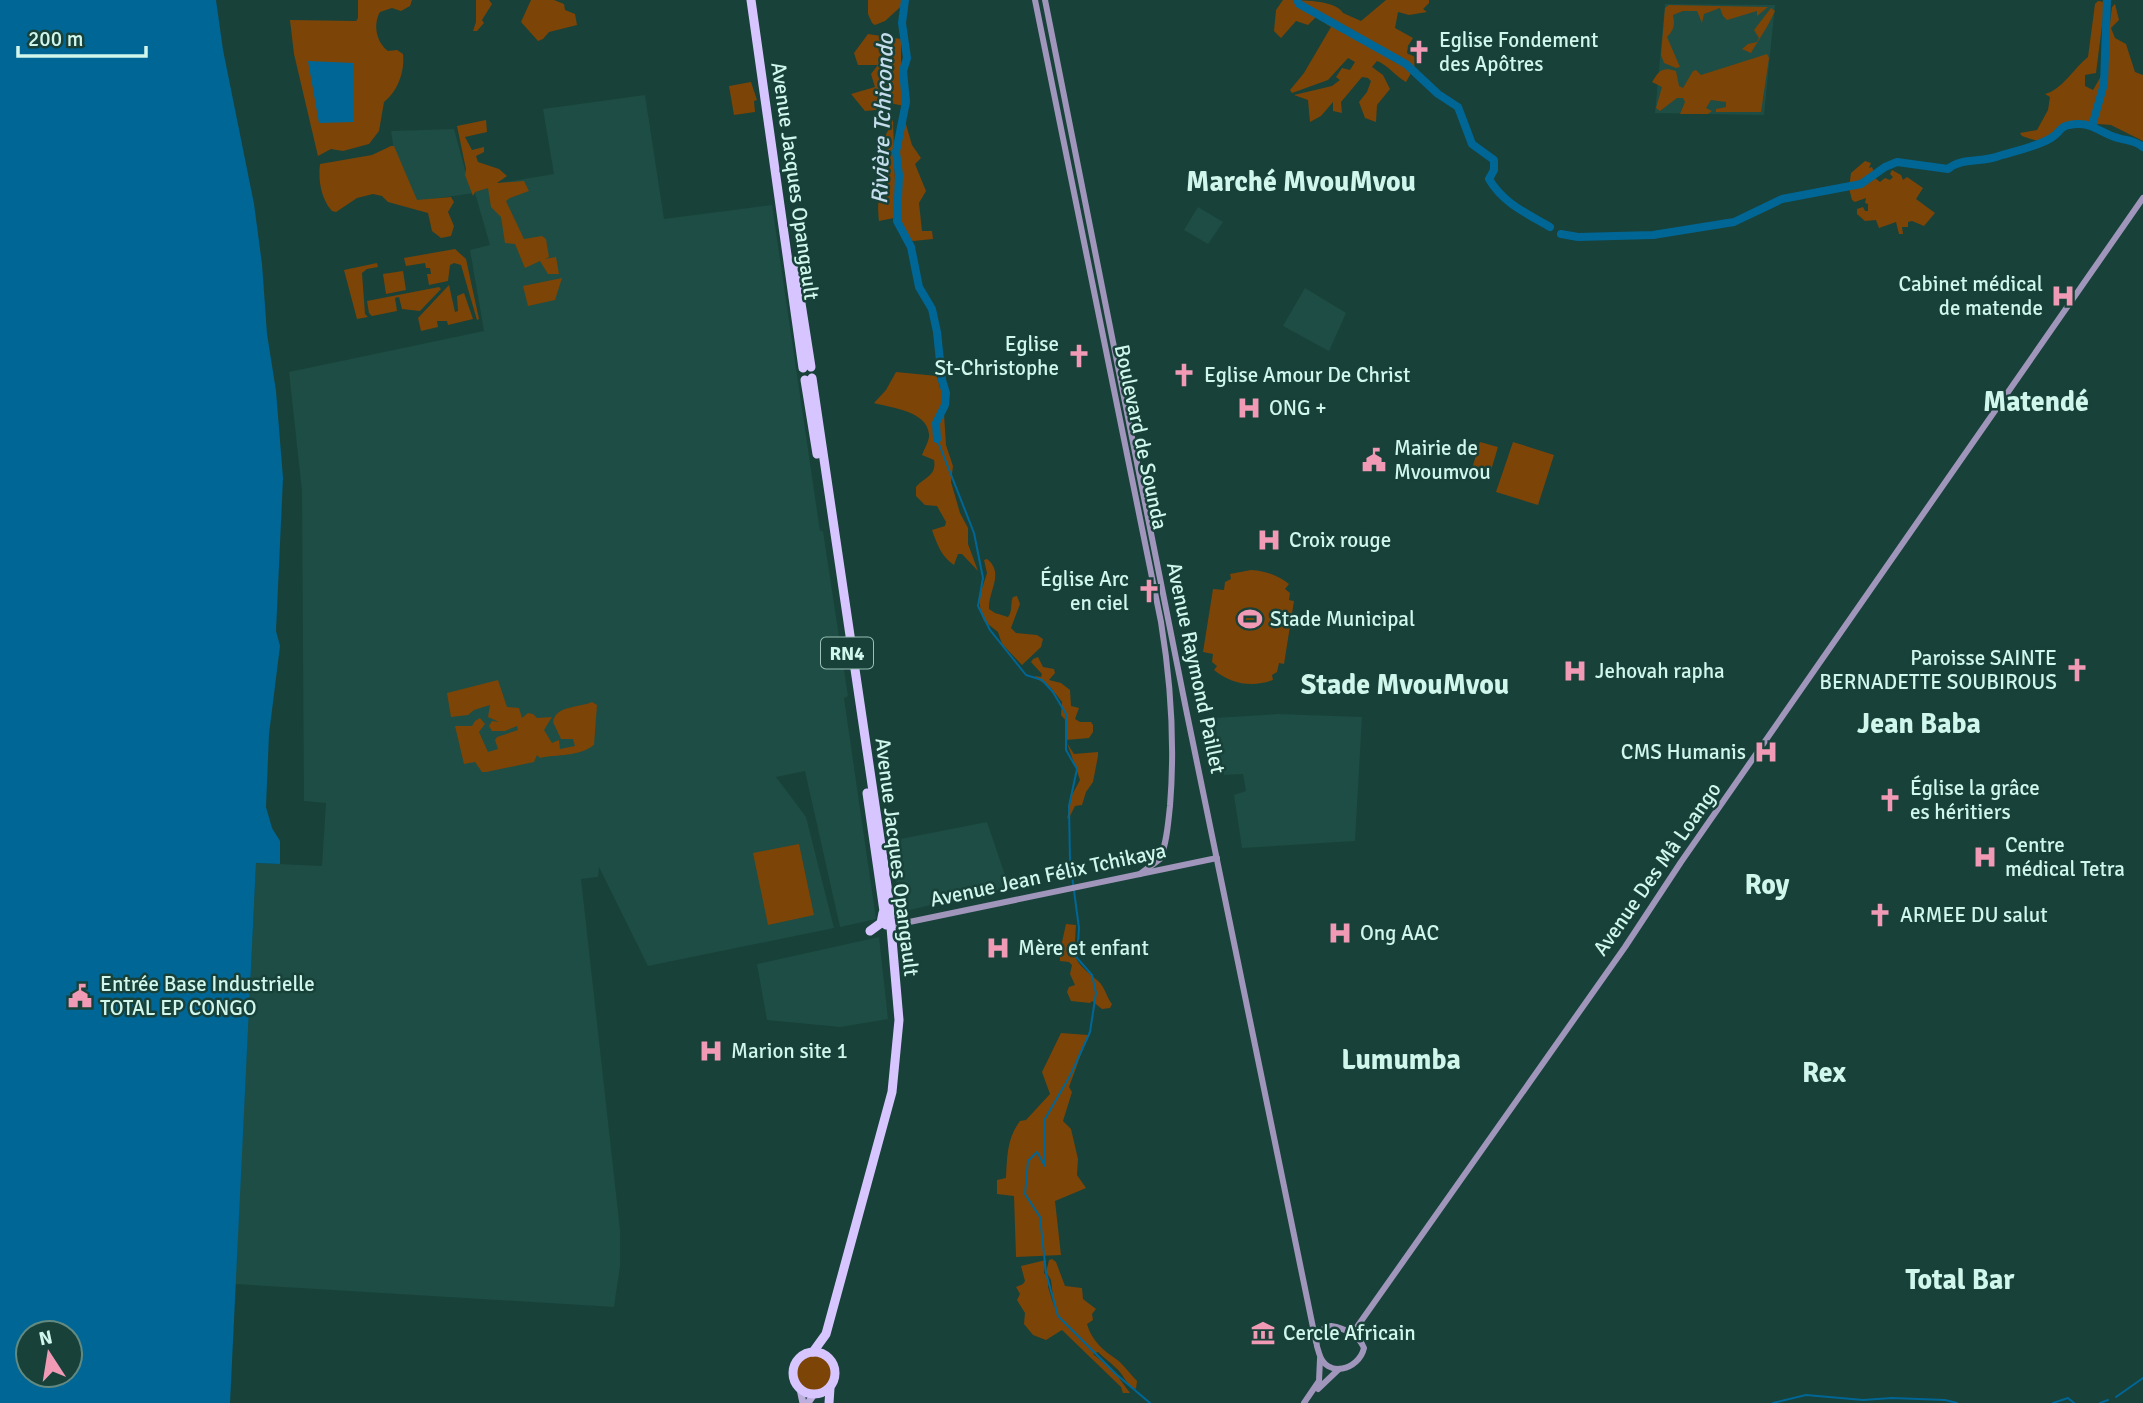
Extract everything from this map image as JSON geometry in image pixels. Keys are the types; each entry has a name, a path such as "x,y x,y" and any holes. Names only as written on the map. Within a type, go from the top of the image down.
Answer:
{"highway":[{"name":"Avenue Jacques Opangault","path":"754,0 807,367 800,373 809,379 892,944 899,1020 892,1092 826,1334"},
{"name":"RN4","path":"809,379 884,912 889,926"},
{"path":"870,931 881,923 884,912"},
{"name":"RN4","path":"826,1334 836,1375 830,1388 829,1403 810,1399 793,1378 799,1359 813,1352 826,1334"},
{"path":"813,1352 832,1361"},
{"path":"810,1399 830,1388"}],"main road":[{"name":"Boulevard de Sounda","path":"1035,0 1166,648 1173,764 1169,818 1162,857"},
{"name":"Avenue Raymond Paillet","path":"1045,0 1316,1342"},
{"name":"Avenue Des Mâ Loango","path":"1352,1334 1625,947 1681,862 2143,198"},
{"path":"1162,857 1163,865 1167,868"},
{"path":"1140,874 1162,857"},
{"name":"Avenue Jean Félix Tchikaya","path":"889,926 1217,858"},
{"path":"1306,1403 1319,1385 1339,1369 1357,1361 1363,1354 1361,1341 1352,1334 1335,1326 1312,1329"},
{"path":"1319,1385 1320,1357 1316,1342 1317,1335 1323,1328"},
{"path":"1320,1357 1329,1368 1339,1369"}],"shaded area":[{"path":"358,0 412,0 410,6 401,11 392,8 380,12 377,22 378,38 384,47 388,51 397,50 403,54 402,74 397,86 384,102 379,131 369,144 343,151 331,149 318,156 294,54 290,20 356,21"},
{"path":"476,0 489,0 492,4 482,20 484,23 477,31 473,31 476,22"},
{"path":"531,0 554,0 564,4 565,10 575,14 577,25 549,32 538,41 521,22"},
{"path":"868,0 908,0 885,21 875,25 868,14"},
{"path":"1283,0 1326,3 1361,21 1386,0 1429,0 1423,9 1427,12 1409,15 1398,12 1395,28 1413,38 1407,53 1419,59 1406,82 1377,61 1372,67 1383,75 1390,89 1377,105 1376,122 1365,118 1359,102 1371,81 1362,77 1341,102 1342,113 1333,111 1333,102 1321,116 1310,122 1308,100 1294,95 1332,86 1340,80 1336,77 1342,68 1350,70 1355,62 1348,58 1328,80 1292,93 1290,90 1304,73 1331,27 1316,17 1308,25 1296,21 1281,38 1274,31 1276,10"},
{"path":"2098,1 2105,2 2096,73 2085,75 2085,86 2093,90 2104,71 2112,7 2115,4 2119,20 2111,28 2115,38 2126,44 2135,72 2143,75 2143,141 2111,125 2098,124 2096,127 2066,126 2044,141 2022,136 2020,133 2037,130 2048,110 2050,97 2045,94 2062,83 2088,57 2095,4"},
{"path":"1665,4 1775,5 1764,115 1655,113"},
{"path":"1669,5 1768,7 1757,16 1757,11 1727,20 1720,8 1704,14 1702,23 1697,11 1683,11 1673,15 1673,27 1667,37 1680,67 1676,68 1664,63 1661,55 1665,8"},
{"path":"1771,8 1775,11 1751,53 1742,49 1757,42 1759,38 1754,30"},
{"path":"868,34 901,39 904,106 881,101 876,110 865,111 851,94 875,87 871,74 878,65 858,65 854,53"},
{"path":"1767,54 1769,58 1761,112 1716,112 1716,109 1726,107 1726,102 1711,100 1706,108 1712,111 1708,114 1680,114 1685,102 1683,98 1677,98 1660,111 1656,108 1662,87 1652,82 1662,70 1676,71 1679,86 1683,88 1693,71 1696,70 1701,75"},
{"path":"751,82 757,100 754,101 755,112 734,115 729,86"},
{"path":"645,95 664,219 772,205 820,531 823,531 848,696 844,698 876,919 840,927 805,771 776,777 806,817 834,928 648,966 599,867 598,877 581,879 620,1230 620,1266 614,1307 235,1284 256,863 322,866 326,803 304,801 302,491 289,372 484,331 470,250 490,245 475,193 402,203 391,131 454,129 470,188 554,174 543,109"},
{"path":"903,114 912,145 921,158 915,164 926,191 919,203 922,231 932,231 933,239 913,241 897,230 898,224 894,218 879,221 881,193 888,186 877,155 893,119 896,214 900,218 899,140"},
{"path":"486,120 487,132 465,137 472,150 484,147 484,152 476,156 478,162 499,169 507,176 497,183 524,181 529,191 506,201 524,239 542,236 546,239 549,257 545,259 556,257 559,274 548,274 540,261 525,268 515,244 505,243 501,217 491,207 488,188 475,192 473,196 465,175 457,126"},
{"path":"394,146 417,200 451,197 454,202 448,212 454,226 451,236 441,238 432,231 428,213 388,202 382,196 373,194 357,198 336,212 328,206 321,189 320,164 372,155"},
{"path":"1865,161 1871,163 1869,168 1872,167 1875,174 1880,173 1875,178 1880,182 1893,177 1890,174 1892,170 1901,175 1903,180 1907,177 1923,188 1916,199 1935,213 1924,226 1908,222 1908,227 1902,227 1903,234 1899,234 1896,222 1879,228 1876,220 1865,221 1857,214 1857,209 1863,207 1868,211 1868,204 1865,203 1866,198 1855,202 1852,200 1849,188 1851,173"},
{"path":"1198,207 1223,222 1208,244 1184,230"},
{"path":"455,249 466,259 479,319 477,320 461,265 450,265 448,281 429,285 427,274 431,274 430,268 426,268 425,263 406,266 404,258"},
{"path":"377,263 378,267 362,273 365,314 368,317 357,319 344,270"},
{"path":"403,271 406,290 386,294 383,274"},
{"path":"562,278 555,300 528,306 523,286"},
{"path":"449,285 455,312 458,311 457,296 464,293 473,319 448,325 447,321 437,321 438,327 421,331 418,318"},
{"path":"439,287 441,289 420,311 402,309 399,297 395,298 397,311 372,316 369,313 367,301"},
{"path":"1305,288 1346,313 1329,351 1283,326"},
{"path":"896,372 937,376 940,388 948,393 944,414 946,445 953,466 951,482 960,513 968,528 968,544 978,571 962,554 958,554 954,565 946,558 932,530 945,526 946,522 937,506 925,505 916,496 916,487 934,470 934,460 922,455 928,442 927,426 915,415 874,403 886,390"},
{"path":"1480,442 1498,447 1489,477 1471,472"},
{"path":"1513,442 1554,455 1538,505 1496,492"},
{"path":"987,559 995,570 989,609 1008,617 1013,597 1017,596 1020,604 1011,628 1016,633 1037,635 1043,639 1041,647 1022,665 1002,644 998,632 984,621 981,614 979,598 987,573 984,560"},
{"name":"Stade Municipal","path":"1251,570 1271,574 1289,584 1285,589 1290,593 1289,600 1294,601 1284,664 1279,663 1277,672 1272,675 1273,680 1257,684 1235,681 1221,675 1214,670 1217,666 1212,662 1213,654 1203,652 1213,589 1224,590 1225,582 1231,579 1230,574"},
{"path":"1038,657 1043,667 1054,669 1055,673 1049,680 1061,683 1070,690 1071,706 1079,708 1075,719 1091,722 1093,725 1089,738 1066,740 1067,722 1061,715 1062,702 1051,688 1035,676 1041,677 1042,674 1031,662"},
{"path":"498,680 507,707 519,708 522,718 528,713 537,718 552,717 544,730 552,743 559,740 560,749 575,746 573,739 561,739 553,722 555,717 569,708 592,702 597,705 594,745 575,753 540,758 537,755 534,762 486,772 482,772 475,762 464,764 455,726 472,726 480,718 485,724 479,732 488,752 498,749 495,740 497,737 518,730 517,726 505,731 492,731 489,726 492,721 499,722 488,717 490,705 468,715 451,717 447,693"},
{"path":"1278,714 1362,717 1355,841 1242,848 1234,795 1246,791 1243,774 1224,775 1214,718"},
{"path":"1067,743 1074,754 1098,752 1098,756 1093,782 1082,805 1075,806 1067,819 1072,795 1080,780"},
{"path":"987,822 1009,887 901,912 890,841"},
{"path":"799,844 814,915 768,925 753,853"},
{"path":"1066,924 1076,925 1076,958 1102,985 1112,1004 1110,1008 1102,1009 1092,1001 1071,1001 1067,992 1069,987 1075,985 1070,974 1072,965 1060,961"},
{"path":"879,937 888,1019 840,1027 767,1020 757,964"},
{"path":"1061,1033 1088,1035 1069,1087 1072,1092 1063,1121 1071,1129 1078,1159 1077,1175 1086,1188 1055,1201 1061,1255 1016,1257 1014,1196 997,1194 997,1180 1006,1178 1008,1148 1016,1127 1050,1094 1042,1072"},
{"path":"1046,1260 1044,1273 1049,1279 1048,1287 1054,1306 1051,1280 1046,1272 1049,1260 1056,1262 1065,1286 1082,1288 1083,1299 1096,1309 1092,1314 1093,1320 1087,1324 1092,1335 1137,1381 1136,1389 1098,1352 1093,1354 1113,1370 1130,1393 1123,1393 1121,1387 1062,1330 1046,1340 1033,1335 1024,1324 1025,1313 1017,1300 1020,1294 1016,1287 1025,1281 1021,1266"},
{"path":"814,1354 827,1360 833,1373 827,1386 814,1392 801,1386 795,1373 801,1360"}],"water":[{"path":"0,0 216,0 223,50 254,204 267,334 276,391 283,478 276,631 280,646 269,734 266,807 272,828 280,841 280,864 256,863 230,1403 0,1403"},
{"path":"308,61 354,63 353,122 319,123"}],"waterway":[{"name":"Rivière Tchicondo","path":"905,0 902,23 907,58 903,71 906,102 896,152 899,175 897,221 911,247 919,287 932,309 937,332 946,393 945,405 936,423 937,439"},
{"path":"1297,0 1299,4 1406,64 1438,94 1458,107 1472,144 1494,160 1494,170 1489,179 1501,195 1550,227"},
{"path":"2092,126 2104,84 2107,0"},
{"path":"1561,234 1578,237 1653,235 1734,222 1782,199 1861,184 1897,162 1948,169 1959,163 1992,158 2032,146 2071,125 2089,125 2143,147"},
{"path":"937,439 974,533 983,578 978,606 990,630 1026,675 1042,680 1053,692 1066,714 1066,750 1077,769 1069,806 1070,861 1079,928 1077,958 1092,975 1096,993 1090,1032 1071,1074 1045,1119 1045,1166 1037,1152 1028,1161 1025,1194 1040,1217 1046,1273 1058,1316 1117,1375 1150,1403"},
{"path":"2116,1397 2143,1378"},
{"path":"1773,1403 1806,1395 1863,1400 1945,1400 1957,1403"},
{"path":"2053,1403 2068,1398 2074,1403"},
{"path":"2100,1403 2108,1400"}],"place":[{"name":"Eglise Fondement des Apôtres","path":"1419,52"},
{"name":"Cabinet médical de matende","path":"2063,296"},
{"name":"Eglise St-Christophe","path":"1079,356"},
{"name":"Eglise Amour De Christ","path":"1184,375"},
{"name":"ONG +","path":"1249,408"},
{"name":"Mairie de Mvoumvou","path":"1374,460"},
{"name":"Croix rouge","path":"1269,540"},
{"name":"Église Arc en ciel","path":"1149,591"},
{"name":"Stade Municipal","path":"1250,619"},
{"name":"Paroisse SAINTE BERNADETTE SOUBIROUS","path":"2077,670"},
{"name":"Jehovah rapha","path":"1575,671"},
{"name":"CMS Humanis","path":"1766,752"},
{"name":"Église la grâce es héritiers","path":"1890,800"},
{"name":"Centre médical Tetra","path":"1985,857"},
{"name":"ARMEE DU salut","path":"1880,915"},
{"name":"Ong AAC","path":"1340,933"},
{"name":"Mère et enfant","path":"998,948"},
{"name":"Entrée Base Industrielle TOTAL EP CONGO","path":"80,996"},
{"name":"Marion site 1","path":"711,1051"},
{"name":"Cercle Africain","path":"1263,1333"}],"district":[{"name":"Marché MvouMvou","path":"1301,181"},
{"name":"Matendé","path":"2036,401"},
{"name":"Stade MvouMvou","path":"1405,684"},
{"name":"Jean Baba","path":"1919,723"},
{"name":"Roy","path":"1767,884"},
{"name":"Lumumba","path":"1401,1059"},
{"name":"Rex","path":"1824,1072"},
{"name":"Total Bar","path":"1960,1279"}]}
